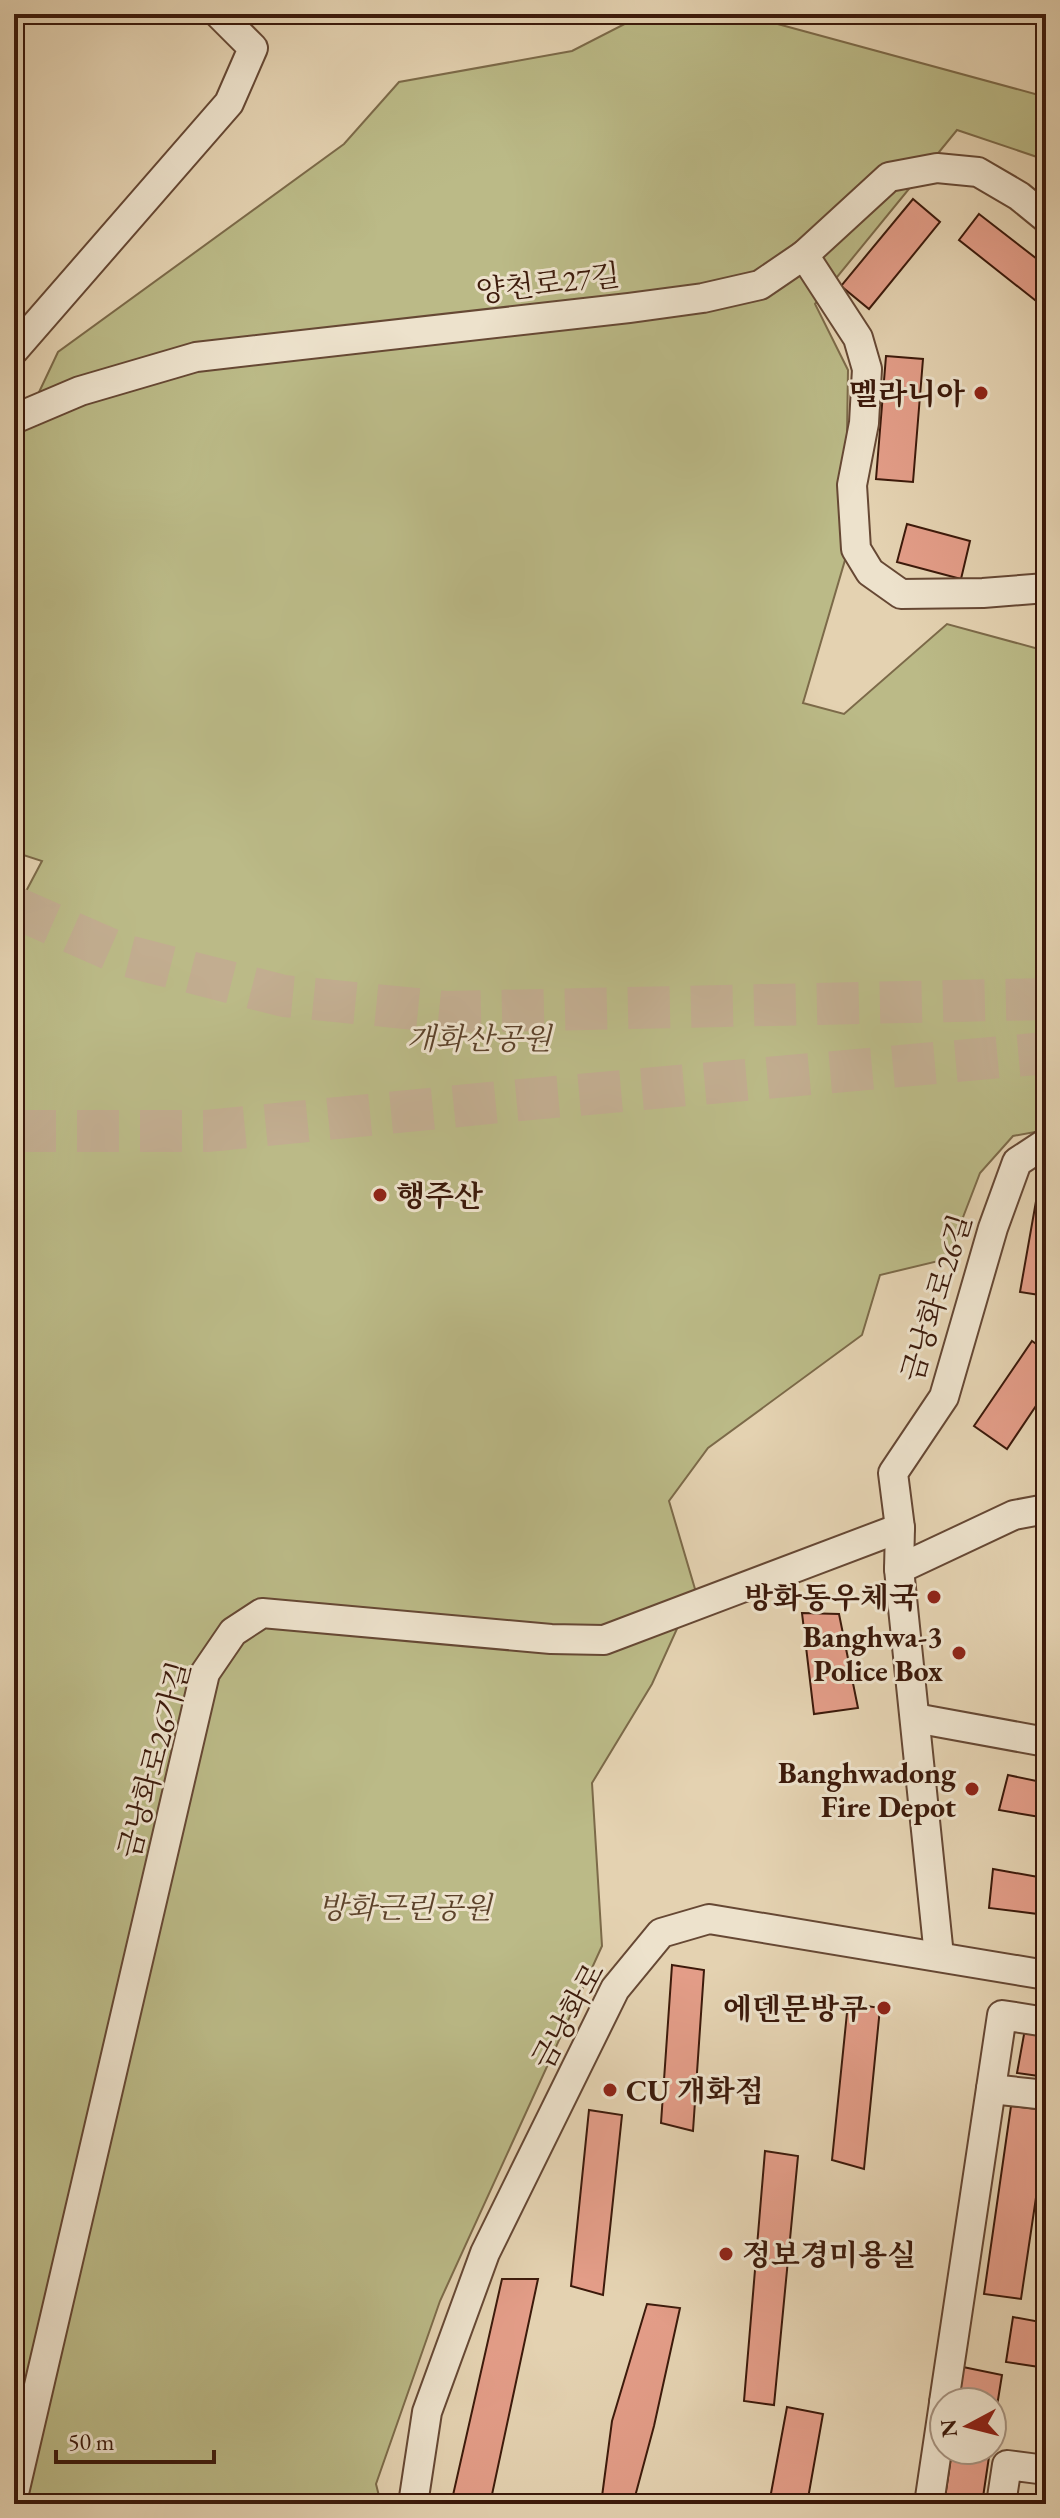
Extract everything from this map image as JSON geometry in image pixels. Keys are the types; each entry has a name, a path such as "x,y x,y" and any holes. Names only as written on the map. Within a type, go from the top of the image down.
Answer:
{"street":[{"path":"14,350 229,103 253,48 219,14"},
{"name":"양천로27길","path":"14,419 80,391 196,357 703,298 760,285 804,255 889,177 937,168 978,172 1019,196 1046,218"},
{"path":"804,255 858,338 867,369 864,423 852,485 856,549 870,572 901,594 1046,588"},
{"name":"금낭화로26길","path":"939,1956 899,1569 900,1528 893,1473 944,1397 993,1228 1017,1162 1046,1143"},
{"path":"899,1569 1014,1515 1046,1509"},
{"name":"금낭화로26가길","path":"14,2493 205,1673 233,1632 262,1613 524,1637 604,1640 900,1528"},
{"path":"915,1718 1046,1742"},
{"name":"금낭화로","path":"413,2504 427,2412 485,2253 615,1989 661,1933 709,1919 1046,1975"},
{"path":"947,2386 1002,2015 1046,2022"},
{"path":"991,2089 1046,2095"},
{"path":"1001,2504 1007,2465 1046,2470"},
{"path":"929,2504 935,2466"}],"green space":[{"name":"개화산공원","path":"644,14 727,14 774,23 1046,97 1046,160 957,130 815,304 848,370 845,560 803,703 844,714 947,624 1046,651 1046,1130 1013,1136 980,1173 947,1259 880,1275 862,1335 708,1448 669,1501 695,1589 652,1684 592,1783 602,1946 440,2301 376,2484 381,2504 14,2504 14,914 42,861 14,852 14,445 58,352 344,144 399,82 572,51"}],"building":[{"path":"913,199 940,222 869,309 841,286"},
{"path":"979,214 1046,266 1045,308 959,240"},
{"path":"886,356 923,359 913,482 876,479"},
{"path":"907,524 970,541 961,579 897,562"},
{"path":"1038,1190 1046,1192 1046,1296 1020,1292"},
{"path":"1032,1341 1046,1351 1046,1391 1007,1449 974,1426"},
{"path":"802,1613 839,1614 858,1708 814,1714"},
{"path":"1008,1775 1046,1783 1046,1818 999,1810"},
{"path":"1046,1867 1046,1915 989,1908 993,1869 1044,1878"},
{"path":"672,1965 704,1970 693,2131 661,2123"},
{"path":"848,2003 880,2008 864,2169 832,2160"},
{"path":"1025,2029 1046,2033 1046,2077 1017,2073"},
{"path":"1011,2106 1046,2110 1046,2130 1021,2299 984,2294"},
{"path":"589,2110 622,2115 603,2295 571,2286"},
{"path":"765,2151 798,2156 774,2405 744,2401"},
{"path":"502,2279 538,2279 490,2504 451,2504"},
{"path":"647,2304 680,2308 654,2426 633,2504 601,2504 612,2421"},
{"path":"1013,2317 1046,2323 1046,2368 1006,2362"},
{"path":"963,2367 1002,2375 1000,2386 960,2386"},
{"path":"787,2407 823,2414 807,2504 769,2504"},
{"path":"950,2466 988,2466 982,2504 944,2504"}],"tunnel":[{"path":"14,907 123,955 284,996 446,1012 1046,999"},
{"path":"14,1131 207,1131 1046,1053"}],"place":[{"name":"멜라니아","path":"981,393"},
{"name":"행주산","path":"380,1195"},
{"name":"방화동우체국","path":"934,1597"},
{"name":"Banghwa-3 Police Box","path":"959,1653"},
{"name":"Banghwadong Fire Depot","path":"972,1789"},
{"name":"에덴문방구","path":"884,2008"},
{"name":"CU 개화점","path":"610,2090"},
{"name":"정보경미용실","path":"726,2254"}],"park label":[{"name":"방화근린공원","path":"405,1907"}]}
